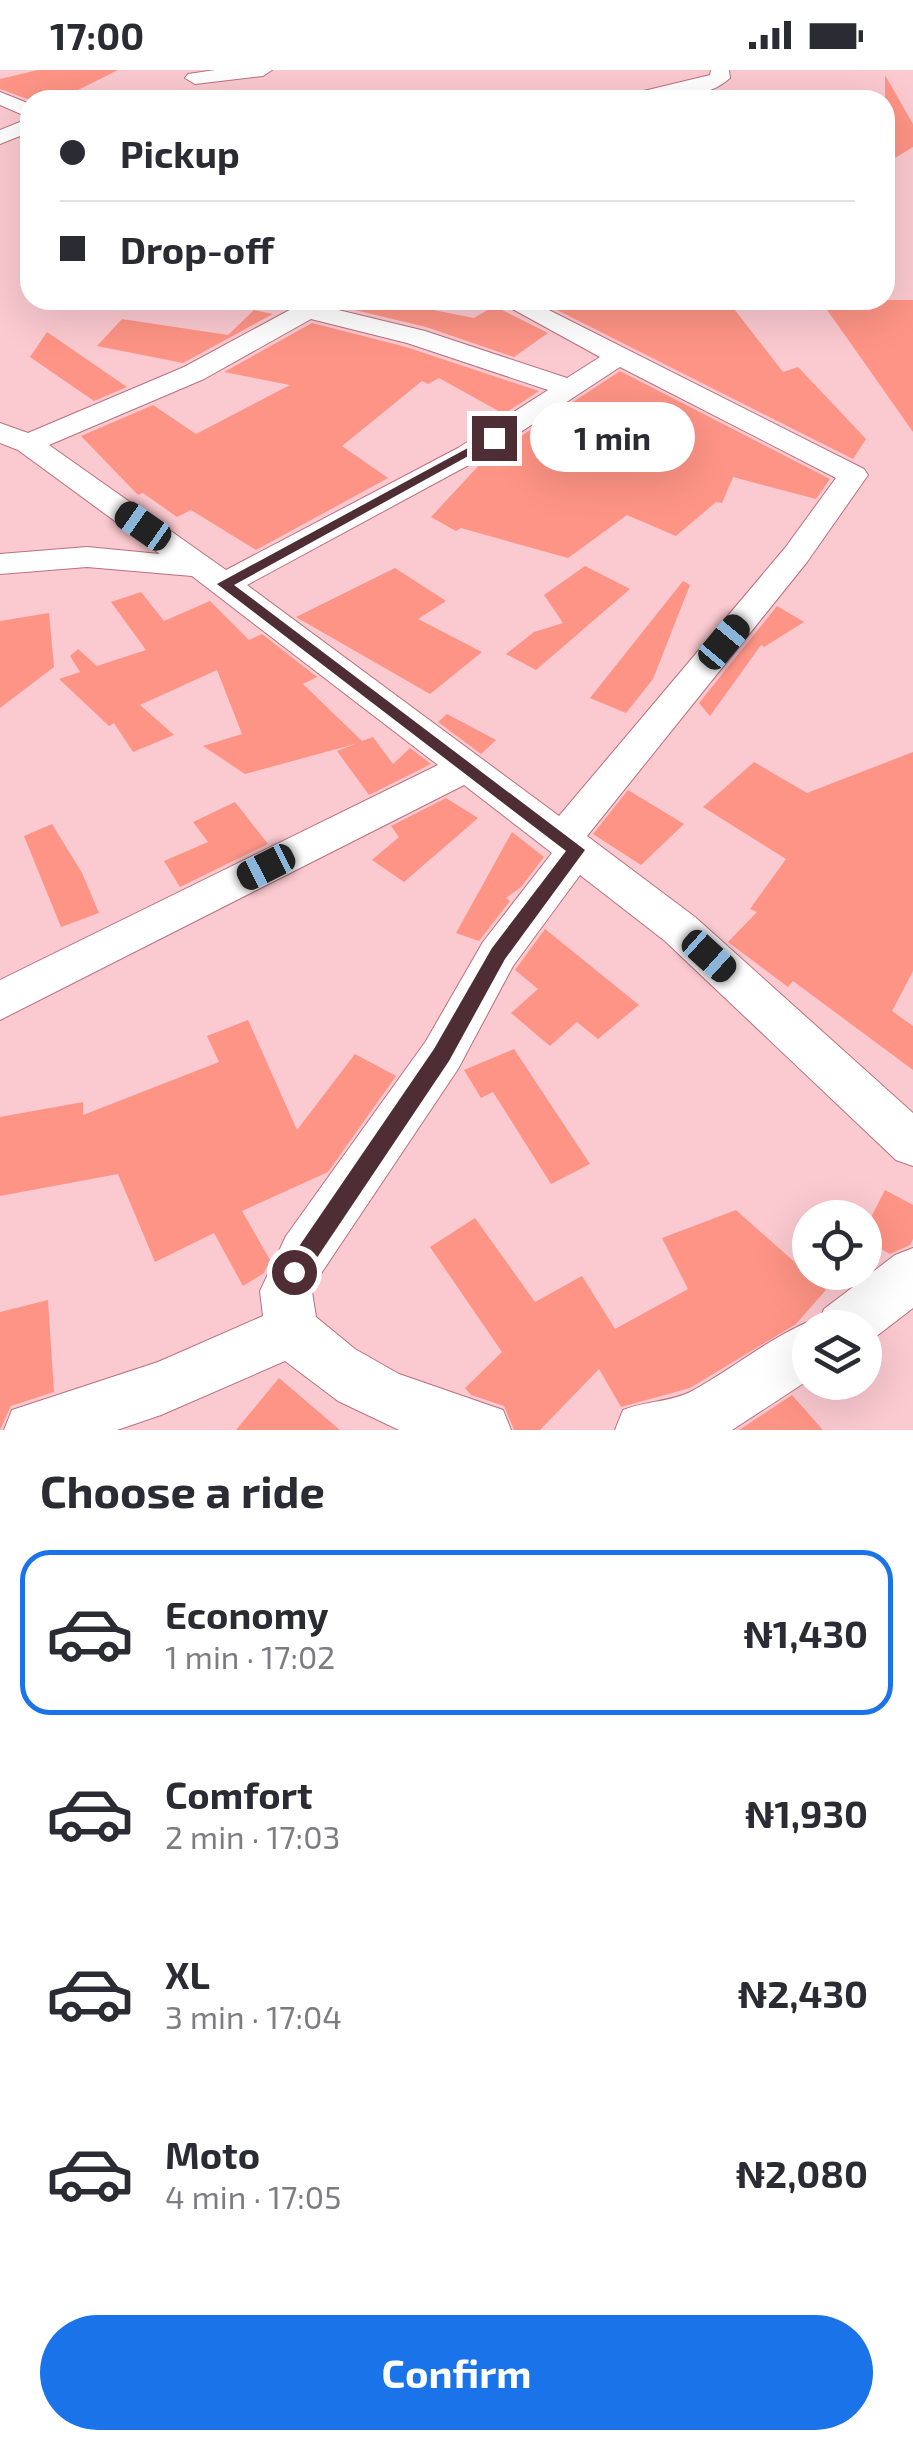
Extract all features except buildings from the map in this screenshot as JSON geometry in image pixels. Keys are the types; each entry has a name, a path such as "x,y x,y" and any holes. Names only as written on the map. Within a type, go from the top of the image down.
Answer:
{"street":[{"path":"191,74 262,70"},
{"path":"680,90 720,78 720,70"},
{"path":"191,74 219,90"},
{"path":"14,438 194,374 311,310"},
{"path":"331,310 573,389"},
{"path":"483,1430 401,1406 327,1365 290,1331 286,1290 304,1254 442,1055 498,954 569,845 796,555 853,475 528,310"},
{"path":"0,564 86,557 212,576 468,454 616,358"},
{"path":"14,438 212,576 680,929 913,1144"},
{"path":"0,1001 466,766"},
{"path":"870,1310 913,1273"},
{"path":"32,1430 161,1388 290,1331"},
{"path":"643,1430 698,1420 792,1360"}],"route":[{"path":"294,1272 442,1055 498,954 577,850 224,584 494,438"}]}
